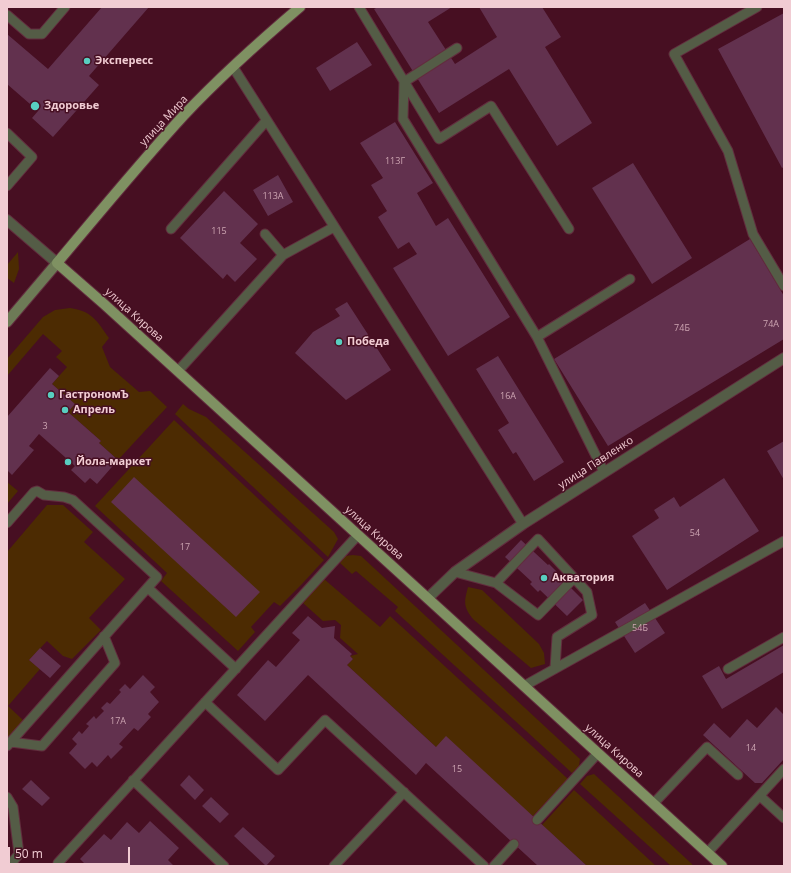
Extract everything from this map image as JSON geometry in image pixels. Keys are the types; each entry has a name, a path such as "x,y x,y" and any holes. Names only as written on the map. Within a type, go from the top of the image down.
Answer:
{"main road":[{"name":"улица Мира","path":"57,263 170,131 233,67 300,7"},
{"path":"7,322 57,263"},
{"name":"улица Кирова","path":"57,263 178,371 722,866"}],"street":[{"name":"улица Кирова","path":"7,220 57,263"},
{"name":"улица Павленко","path":"428,598 455,572 523,524 784,358"}],"lane":[{"path":"7,15 29,34 42,34 65,7"},
{"path":"359,7 439,139 491,106 569,229"},
{"path":"757,7 674,54 728,151 753,234 784,286"},
{"path":"404,82 457,48"},
{"path":"233,67 523,524"},
{"path":"404,82 403,119 537,337 604,472"},
{"path":"171,228 266,121"},
{"path":"7,133 32,157 7,186"},
{"path":"178,371 283,255 334,227"},
{"path":"265,234 283,255"},
{"path":"537,337 630,279"},
{"path":"7,523 34,492 37,491 44,495 64,497 73,500 157,577 9,744"},
{"path":"62,866 58,863 358,535"},
{"path":"496,583 538,539 587,592 592,615 557,637 555,668"},
{"path":"524,686 784,541"},
{"path":"455,572 496,583 538,615 574,578"},
{"path":"148,588 236,668"},
{"path":"9,744 42,746 115,663 104,636"},
{"path":"728,669 784,637"},
{"path":"205,702 278,770 325,720 484,866"},
{"path":"654,803 707,747 738,775"},
{"path":"537,820 598,753"},
{"path":"708,852 784,769"},
{"path":"133,780 224,866"},
{"path":"334,866 404,792"},
{"path":"760,796 784,818"},
{"path":"7,797 13,807 19,854 9,866"},
{"path":"494,866 514,844"}],"shaded area":[{"path":"18,252 19,269 14,283 7,278 7,265"},
{"path":"70,308 78,309 89,314 109,338 102,347 110,367 139,392 150,391 167,407 118,460 99,443 101,441 68,412 75,404 52,384 67,367 56,357 62,351 43,334 7,376 7,359 43,317 55,310"},
{"path":"183,404 189,409 206,417 334,532 338,539 328,557 175,414"},
{"path":"174,420 324,560 280,606 274,602 251,627 255,632 238,651 161,581 167,573 95,506"},
{"path":"7,482 18,491 7,504"},
{"path":"47,505 63,505 93,532 84,542 125,579 89,618 101,630 72,659 63,656 47,641 29,660 40,669 8,706 24,721 7,739 7,552"},
{"path":"345,556 361,556 580,759 579,766 572,773 395,611 398,607 356,571 352,574 340,563"},
{"path":"324,579 380,627 390,616 568,779 533,816 436,747 347,665 353,659 350,656 358,654 340,638 341,625 335,620 323,621 303,603"},
{"path":"468,587 482,590 539,644 544,653 545,664 531,668 474,620 465,604"},
{"path":"594,774 693,866 671,866 580,784 587,776"},
{"path":"574,790 656,866 587,866 542,825"}],"building":[{"path":"102,7 149,7 89,76 99,85 53,137 32,118 38,111 7,84 7,34 48,69"},
{"path":"378,7 452,7 428,22 455,64 497,37 479,7 542,7 561,37 545,47 592,123 557,146 509,69 439,113 374,9"},
{"path":"784,13 784,167 782,168 718,49"},
{"path":"357,42 372,65 330,91 316,68"},
{"path":"395,122 433,183 417,193 436,226 448,218 510,317 448,356 393,268 417,254 409,242 398,249 378,217 387,211 371,185 383,178 360,143"},
{"path":"633,163 692,258 652,284 592,188"},
{"path":"278,175 293,202 268,216 253,190"},
{"path":"224,191 258,224 240,243 257,259 235,282 227,274 223,279 180,238"},
{"path":"750,239 784,296 784,339 608,446 554,359"},
{"name":"Победа","path":"347,302 391,370 346,400 295,353 313,332 340,316 335,309"},
{"path":"498,356 564,462 534,481 516,452 513,454 498,430 509,423 476,369"},
{"path":"50,368 59,376 52,384 75,404 68,412 101,441 99,443 118,460 97,484 90,478 85,483 71,470 75,466 39,434 29,446 34,450 12,475 8,471 7,473 7,417"},
{"path":"784,441 784,480 767,451"},
{"path":"134,477 260,592 236,617 111,502"},
{"path":"724,478 759,531 667,590 632,536 659,518 654,510 674,497 680,507"},
{"name":"Акватория","path":"521,540 548,565 549,564 583,600 567,616 540,590 538,592 530,584 532,582 505,557"},
{"path":"645,603 665,633 635,653 615,622"},
{"path":"308,616 322,628 335,626 334,638 352,654 350,656 353,659 347,665 436,747 446,736 587,866 538,866 426,763 416,775 308,675 265,721 237,695 268,660 276,667 300,640 292,633"},
{"path":"784,645 784,672 722,709 702,676 719,666 726,679"},
{"path":"40,648 61,666 50,678 29,660"},
{"path":"143,675 155,687 150,692 159,702 148,714 151,717 138,731 134,728 119,744 123,747 111,759 108,755 97,767 92,762 85,769 69,753 77,744 72,739 79,731 82,734 89,726 86,724 94,716 96,719 104,711 101,708 107,702 110,704 121,692 119,690 125,684 130,689"},
{"path":"776,707 784,715 784,759 762,783 755,783 703,735 714,723 730,738 747,719 757,728"},
{"path":"189,775 204,790 195,800 180,785"},
{"path":"31,780 50,798 42,806 22,789"},
{"path":"211,797 229,814 220,823 202,806"},
{"path":"150,821 179,848 168,860 174,866 87,866 80,859 104,834 111,840 127,822 139,833"},
{"path":"243,827 275,856 266,866 234,836"}],"place":[{"name":"Экспересс","path":"87,61"},
{"name":"Здоровье","path":"35,106"},
{"name":"Победа","path":"339,342"},
{"name":"ГастрономЪ","path":"51,395"},
{"name":"Апрель","path":"65,410"},
{"name":"Йола-маркет","path":"68,462"},
{"name":"Акватория","path":"544,578"}]}
